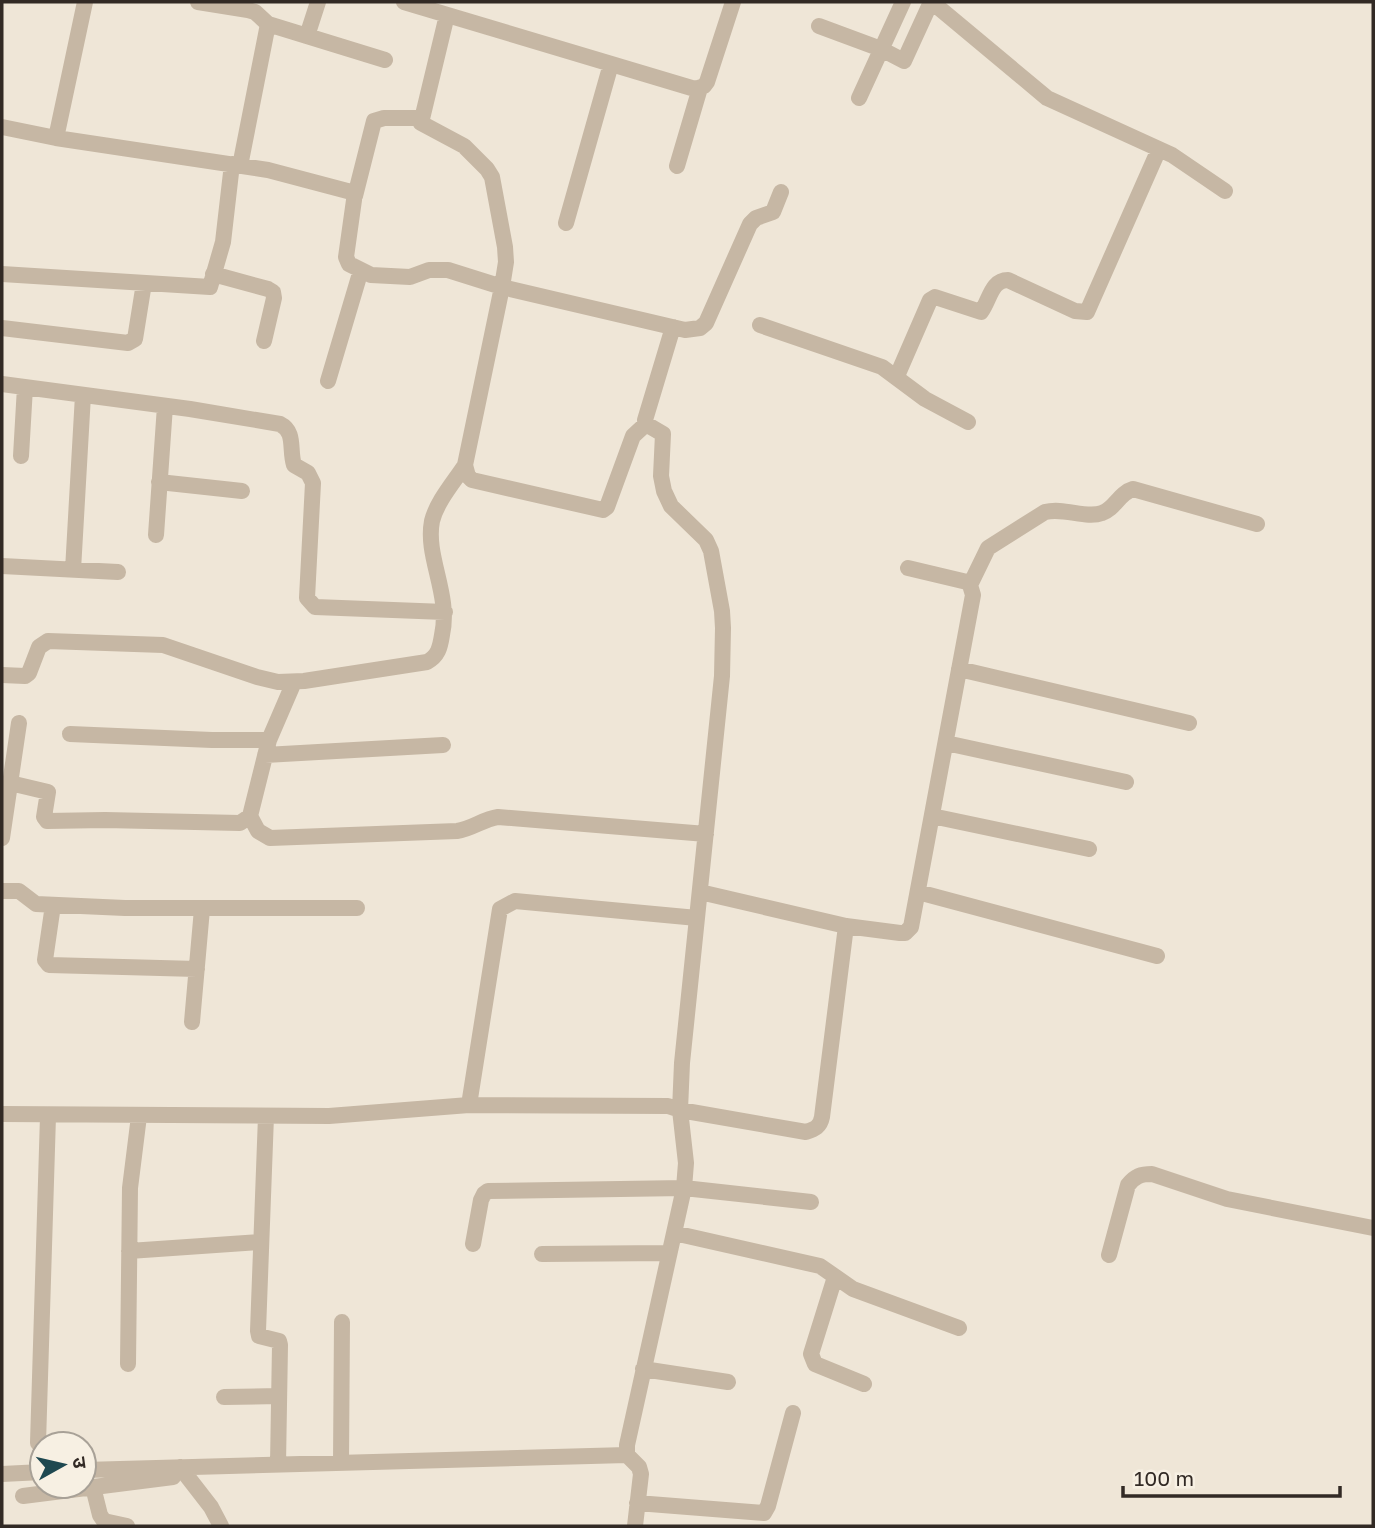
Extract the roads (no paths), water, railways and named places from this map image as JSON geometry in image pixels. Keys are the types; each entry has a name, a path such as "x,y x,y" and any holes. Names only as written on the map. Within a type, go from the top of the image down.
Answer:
{"street":[{"path":"56,138 85,2"},
{"path":"198,2 223,4 255,12 268,24 385,60"},
{"path":"307,36 318,2"},
{"path":"404,2 699,88"},
{"path":"677,166 699,88 706,82 733,2"},
{"path":"859,98 903,2"},
{"path":"819,26 881,49 902,61 906,59 931,2 1047,99 1172,155 1225,191"},
{"path":"2,675 25,676 29,673 39,647 48,641 163,645 278,682 294,682 427,662 435,658 440,649 445,611 432,545 431,524 436,509 465,465 506,262 492,177 464,146 424,126 421,118 447,15"},
{"path":"2,274 210,287 223,242 236,165 268,24"},
{"path":"566,223 611,64"},
{"path":"421,118 384,118 374,121 355,196 346,257 349,264 371,275 410,277 429,270 448,270 502,287 694,330 706,323 750,224 756,218 773,212 781,192"},
{"path":"2,127 281,173 355,193 355,196"},
{"path":"897,376 930,300 935,297 981,312 995,286 1001,280 1009,280 1075,312 1087,312 1159,149"},
{"path":"328,382 361,270"},
{"path":"213,274 273,292 264,341"},
{"path":"2,328 128,343 135,339 144,283"},
{"path":"760,325 882,367 925,399 968,422"},
{"path":"646,424 645,416 673,327"},
{"path":"2,384 280,424 290,432 294,466 308,473 313,483 307,598 310,604 315,607 445,611"},
{"path":"21,456 25,387"},
{"path":"73,570 83,395"},
{"path":"156,535 165,406"},
{"path":"465,465 472,480 603,510 607,507 633,436 646,424"},
{"path":"627,1455 643,1369 684,1188 686,1163 680,1110 682,1063 722,676 722,611 711,551 706,540 671,506 664,491 662,476 663,434 646,424"},
{"path":"159,482 242,491"},
{"path":"700,892 846,926 905,933 911,926 960,669 973,596 970,585 988,548 1045,512 1054,509 1102,513 1126,491 1133,489 1257,524"},
{"path":"2,566 118,572"},
{"path":"908,568 970,585"},
{"path":"960,669 1189,723"},
{"path":"10,783 48,792 44,817 47,821 240,823 250,816 267,747 294,682"},
{"path":"2,838 19,723"},
{"path":"70,734 212,740 267,747 443,745"},
{"path":"946,743 1126,782"},
{"path":"250,816 258,831 270,838 457,831 498,817 706,834"},
{"path":"932,816 1089,849"},
{"path":"2,891 19,891 36,904 53,905 202,909 358,908"},
{"path":"918,892 1157,956"},
{"path":"469,1105 500,909 515,901 697,918"},
{"path":"53,905 45,960 49,965 197,969"},
{"path":"192,1022 202,909"},
{"path":"2,1114 328,1116 469,1105 668,1106 806,1132 821,1123 846,926"},
{"path":"38,1430 48,1116"},
{"path":"128,1364 131,1176 139,1116"},
{"path":"266,1116 258,1331 259,1336 279,1341 278,1464"},
{"path":"1109,1255 1128,1185 1133,1178 1142,1174 1152,1174 1234,1201 1373,1227"},
{"path":"472,1244 481,1200 488,1191 684,1188 811,1202"},
{"path":"674,1233 820,1266 853,1289 959,1328"},
{"path":"129,1251 261,1242"},
{"path":"542,1254 669,1253"},
{"path":"835,1277 811,1360 864,1384"},
{"path":"341,1462 342,1322"},
{"path":"643,1369 728,1382"},
{"path":"223,1397 279,1396"},
{"path":"637,1503 764,1513 793,1413"},
{"path":"98,1470 183,1471 278,1464 627,1455 639,1466 641,1474 635,1526"},
{"path":"98,1486 183,1471"},
{"path":"183,1471 211,1507 220,1526"},
{"path":"2,1474 28,1473"},
{"path":"23,1496 28,1495"},
{"path":"96,1500 104,1521 127,1526"}]}
